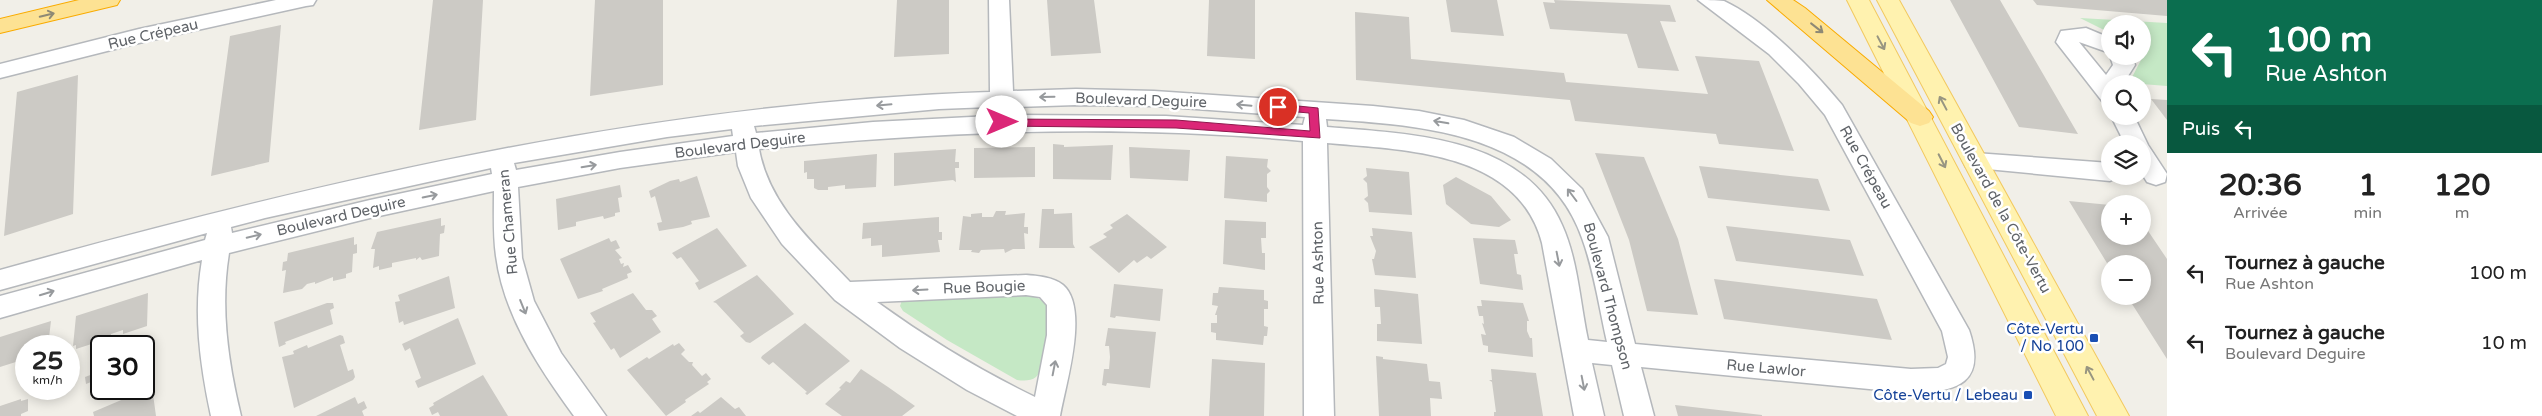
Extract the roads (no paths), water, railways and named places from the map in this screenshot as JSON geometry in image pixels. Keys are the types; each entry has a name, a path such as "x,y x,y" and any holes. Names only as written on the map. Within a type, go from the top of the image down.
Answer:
{"highway":[{"path":"0,26 109,0"},
{"path":"1778,0 1823,33 1872,79 1920,118"}],"main road":[{"name":"Boulevard de la Côte-Vertu","path":"1858,0 2072,416"},
{"name":"Boulevard de la Côte-Vertu","path":"1888,0 2113,416"}],"street":[{"name":"Rue Crépeau","path":"0,71 139,36 306,0"},
{"path":"999,0 1002,122"},
{"name":"Rue Crépeau","path":"1708,0 1737,18 1788,59 1818,90 1834,111 1955,330 1961,344 1963,359 1961,369 1956,375"},
{"path":"2101,42 2086,35 2069,36 2067,42 2071,50 2101,81"},
{"name":"Boulevard Deguire","path":"0,280 222,218 387,179 503,168 632,159 744,131 894,104 1002,98 1079,97 1153,99 1315,123 1440,148 1464,154 1493,166 1514,178 1528,192 1549,224 1576,350"},
{"name":"Boulevard Deguire","path":"744,131 874,130 1002,122 1176,124 1434,121 1488,134"},
{"name":"Rue Ashton","path":"1315,123 1319,416"},
{"name":"Rue Bougie","path":"744,131 760,192 774,215 844,293 910,340 976,382 1045,416 1062,326 1060,302 1052,290 1026,285 844,293"},
{"name":"Boulevard Thompson","path":"1488,134 1509,143 1543,165 1569,191 1588,218 1639,416"},
{"path":"1975,161 2101,171"},
{"name":"Boulevard Deguire","path":"0,307 217,245 356,212 503,168"},
{"name":"Rue Chameran","path":"503,168 507,241 514,284 540,343 561,377 591,416"},
{"path":"222,218 211,298 212,329 219,386 226,416"},
{"path":"1576,350 1589,416"},
{"name":"Rue Lawlor","path":"1576,350 1911,381 1933,381 1956,375"}],"place":[{"name":"Côte-Vertu / No 100","path":"2094,338"},
{"name":"Côte-Vertu / Lebeau","path":"2028,395"}]}
